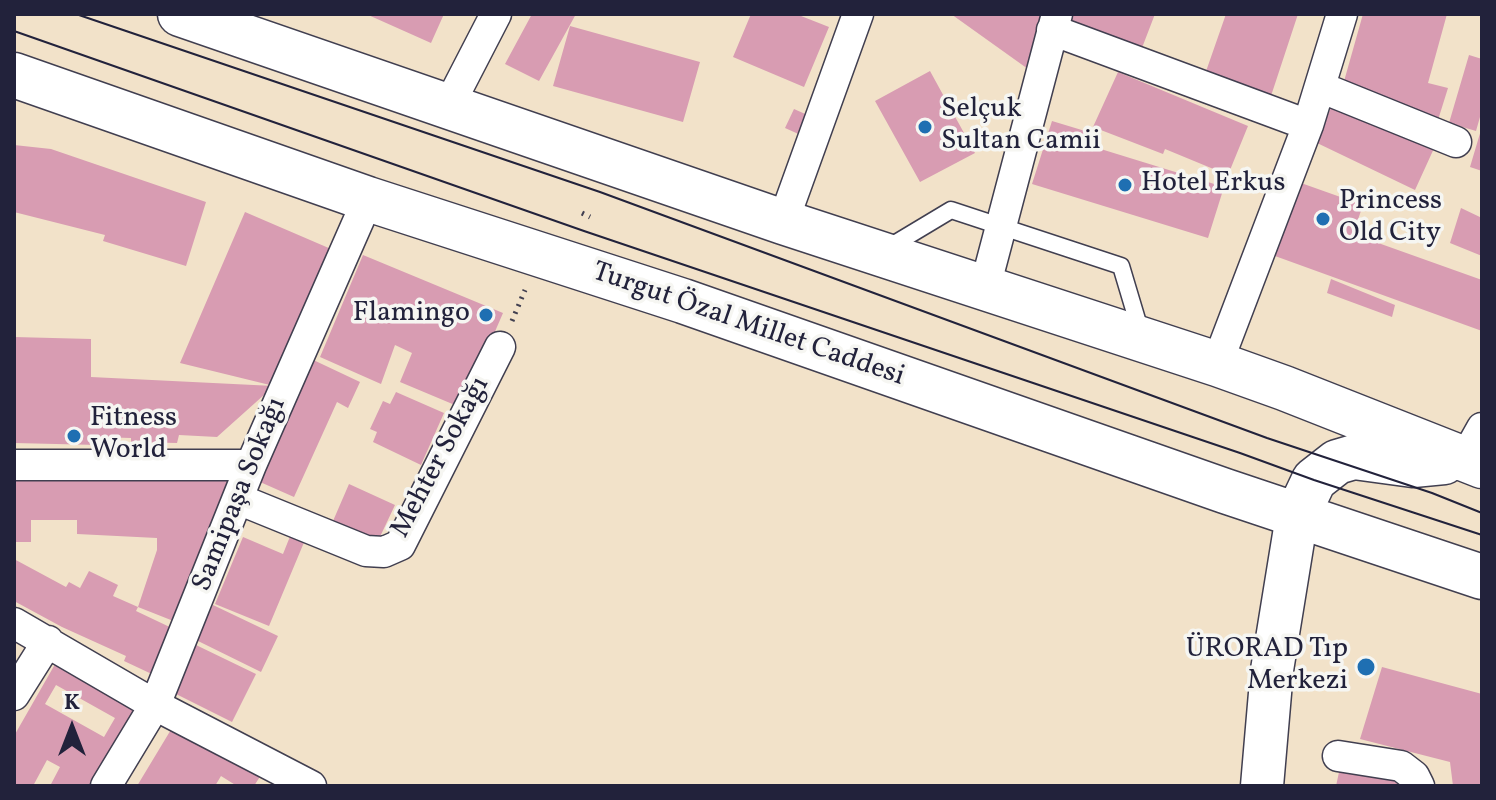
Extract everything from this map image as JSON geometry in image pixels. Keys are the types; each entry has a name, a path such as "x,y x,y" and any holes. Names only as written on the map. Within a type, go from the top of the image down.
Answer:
{"main road":[{"path":"192,16 783,222 1476,451"},
{"name":"Turgut Özal Millet Caddesi","path":"14,75 368,199 683,301 1297,516 1482,577"},
{"path":"1297,516 1314,480 1337,462 1354,457 1413,465 1476,451"}],"street":[{"path":"448,107 496,14"},
{"path":"783,222 858,14"},
{"path":"1217,364 1308,125 1342,14"},
{"path":"985,287 1054,22 1308,125"},
{"path":"1320,87 1456,142"},
{"name":"Samipaşa Sokağı","path":"106,786 155,705 251,465 368,199"},
{"name":"Mehter Sokağı","path":"238,499 366,551 384,552 400,545 500,347"},
{"path":"14,465 251,465"},
{"path":"1262,786 1272,670 1297,516"},
{"path":"14,623 155,705 308,785"},
{"path":"14,695 48,641"},
{"path":"1338,756 1401,766 1414,776 1419,786"}],"lane":[{"path":"878,253 951,210 1001,226 1121,266 1142,339"}],"path":[{"path":"582,213 590,217"}],"building":[{"path":"366,14 444,14 431,43"},
{"path":"532,14 576,14 539,81 505,64"},
{"path":"751,14 796,14 829,27 804,87 733,57"},
{"path":"951,14 1048,14 1028,69"},
{"path":"1070,14 1155,14 1140,53 1066,24"},
{"path":"1226,14 1298,14 1269,102 1203,80"},
{"path":"1363,14 1447,14 1428,83 1448,88 1438,120 1341,92"},
{"path":"570,26 700,62 683,122 553,86"},
{"path":"1469,55 1482,59 1482,110 1476,131 1449,123"},
{"name":"Selçuk Sultan Camii","path":"930,71 975,153 920,182 875,101"},
{"path":"1118,72 1248,126 1228,175 1165,149 1163,154 1093,127"},
{"path":"1336,97 1436,144 1415,190 1315,142"},
{"path":"794,109 812,117 803,136 785,128"},
{"path":"1052,121 1095,134 1091,146 1224,187 1208,238 1032,184"},
{"path":"1482,130 1482,171 1470,167"},
{"path":"14,145 51,149 206,202 186,266 103,241 105,235 14,212"},
{"path":"1301,183 1363,205 1353,234 1482,280 1482,331 1275,256"},
{"path":"1461,208 1482,218 1482,256 1450,243"},
{"path":"245,212 331,249 274,386 180,363"},
{"path":"363,255 503,313 462,408 400,382 412,353 395,345 381,384 320,357"},
{"path":"1331,279 1395,305 1392,317 1327,293"},
{"path":"14,337 91,339 91,377 274,386 217,437 179,435 177,443 131,442 131,438 98,437 98,445 14,443"},
{"path":"307,357 360,382 348,408 337,402 294,497 251,478"},
{"path":"396,392 444,413 421,465 373,442 377,432 370,429 383,401 390,404"},
{"path":"14,476 232,481 181,624 138,607 157,550 157,538 77,534 77,520 31,520 31,542 14,542"},
{"path":"349,484 395,505 378,541 333,521"},
{"path":"291,534 305,540 269,626 215,604 243,537 283,554"},
{"path":"14,559 66,587 69,582 80,588 89,571 118,585 113,596 176,630 156,676 124,661 126,656 14,601"},
{"path":"213,605 278,636 261,672 196,640"},
{"path":"196,645 256,674 232,722 172,692"},
{"path":"58,659 141,704 95,786 50,786 60,767 47,760 33,786 14,786 14,736","holes":["56,685 115,718 104,737 45,704"]},
{"path":"1382,667 1482,694 1482,786 1453,786 1450,762 1360,739"},
{"path":"175,723 261,775 254,786 237,786 221,776 215,786 137,786"},
{"path":"1341,763 1398,773 1397,786 1336,786"}],"tram line":[{"path":"76,14 600,192 1267,438 1432,493 1482,513"},
{"path":"14,31 584,231 1482,535"}],"place":[{"name":"Selçuk Sultan Camii","path":"925,127"},
{"name":"Hotel Erkus","path":"1125,185"},
{"name":"Princess Old City","path":"1323,219"},
{"name":"Flamingo","path":"486,315"},
{"name":"Fitness World","path":"74,436"},
{"name":"ÜRORAD Tıp Merkezi","path":"1366,667"}]}
